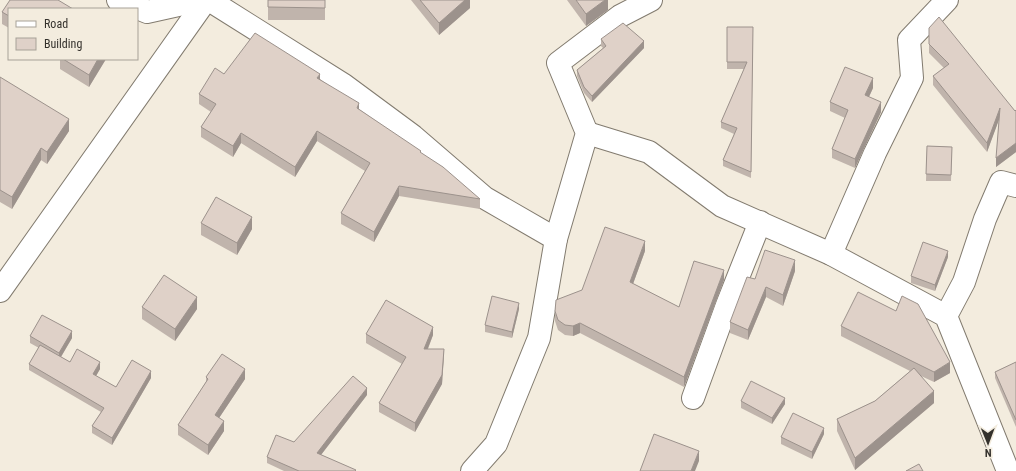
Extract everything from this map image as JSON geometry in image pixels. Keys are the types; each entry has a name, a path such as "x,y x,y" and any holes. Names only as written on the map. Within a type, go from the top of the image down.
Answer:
{"street":[{"path":"118,0 137,8"},
{"path":"138,8 147,12 201,0"},
{"path":"0,291 207,0 344,85 413,136 485,198 556,239"},
{"path":"472,471 496,444 539,338 556,239 586,133 558,63 620,16 651,0"},
{"path":"831,254 875,152 912,78 909,40 947,0"},
{"path":"586,133 649,152 722,206 831,254 946,316 1008,471"},
{"path":"946,316 964,282 985,219 1001,182 1016,186"},
{"path":"693,398 727,305 760,222"}],"building":[{"path":"10,0 58,0 71,8 8,8 8,15 2,12"},
{"path":"268,0 325,0 325,8 268,7"},
{"path":"420,0 465,0 439,23"},
{"path":"576,0 605,0 586,14"},
{"path":"939,17 1015,111 1016,110 1016,143 996,158 1000,108 987,143 933,76 949,64 929,44 929,28"},
{"path":"623,23 644,41 592,96 584,87 577,70 606,46 601,39"},
{"path":"727,27 753,27 751,172 723,160 737,128 721,122 747,62 727,62"},
{"path":"255,33 320,74 317,78 359,103 357,108 443,167 480,199 399,186 374,232 341,213 370,163 317,131 295,167 241,133 233,146 201,127 216,104 199,94 215,68 224,74"},
{"path":"65,60 97,60 89,75"},
{"path":"845,67 873,78 865,95 881,102 855,159 832,149 848,110 830,102"},
{"path":"0,77 69,119 47,152 41,148 12,197 0,190"},
{"path":"927,146 952,147 951,175 926,174"},
{"path":"216,197 252,217 237,243 201,223"},
{"path":"605,227 645,241 630,282 679,307 694,261 724,270 684,377 580,323 573,326 565,325 558,320 555,311 556,300 582,290"},
{"path":"923,242 948,251 935,285 911,276"},
{"path":"765,250 795,260 783,295 766,287 748,330 730,322 747,277 755,279"},
{"path":"164,275 197,297 175,329 142,307"},
{"path":"858,292 896,311 902,296 918,304 950,362 934,372 841,326"},
{"path":"492,296 519,303 512,332 485,325"},
{"path":"386,300 433,327 424,349 444,349 442,375 415,423 379,403 406,357 366,334"},
{"path":"42,315 72,331 59,353 30,336"},
{"path":"40,345 70,362 77,349 100,362 93,374 116,387 132,360 151,371 112,438 92,426 104,408 29,364"},
{"path":"222,354 245,369 215,415 224,421 208,445 178,425 208,379 206,377"},
{"path":"1016,362 1016,420 995,372"},
{"path":"914,368 934,391 855,458 837,419 875,401"},
{"path":"353,376 367,388 317,453 356,470 355,471 299,471 267,457 276,435 294,442"},
{"path":"751,381 785,398 772,418 741,401"},
{"path":"793,413 824,428 812,452 781,437"},
{"path":"654,434 699,451 691,471 640,471"},
{"path":"919,464 923,471 906,471"}]}
